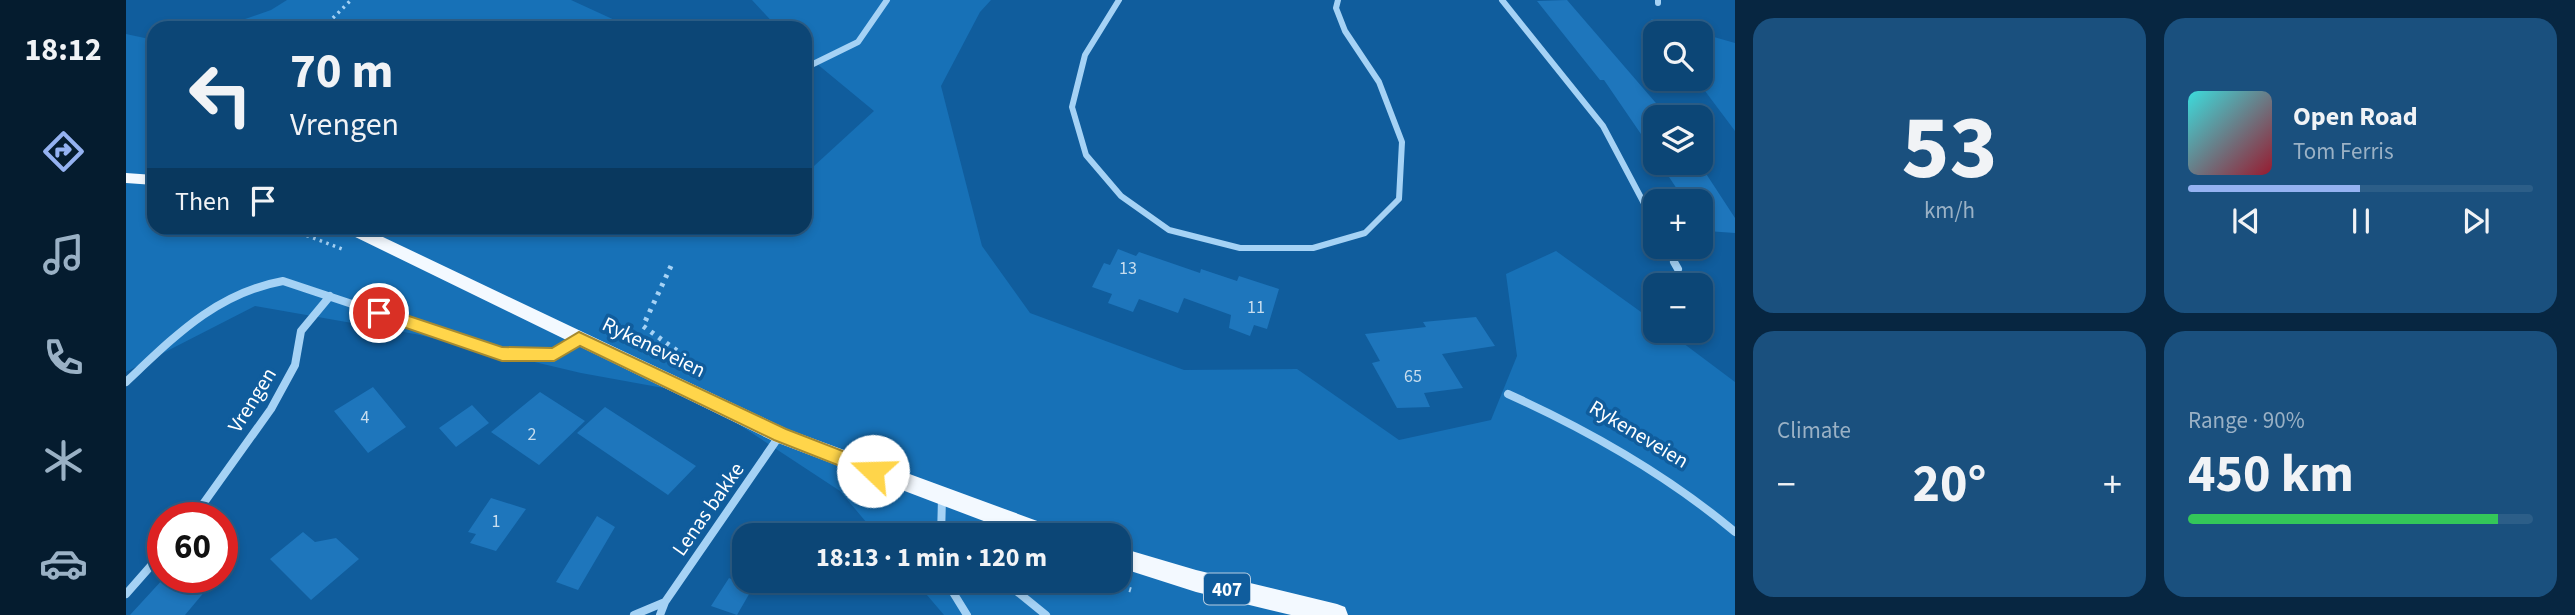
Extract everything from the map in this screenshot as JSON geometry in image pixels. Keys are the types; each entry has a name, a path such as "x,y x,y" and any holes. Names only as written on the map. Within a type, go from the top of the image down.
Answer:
{"main road":[{"path":"126,178 147,180"},
{"name":"Rykeneveien","path":"366,235 780,435 1015,523"},
{"name":"407","path":"1131,561 1196,581 1337,615"}],"street":[{"path":"812,65 858,42 887,0"},
{"path":"1119,0 1085,55 1072,107 1086,155 1121,196 1169,230 1240,248 1313,248 1365,233 1399,199 1402,142 1379,82 1345,31 1336,8 1338,0"},
{"path":"1502,0 1603,126 1643,201"},
{"path":"1673,259 1678,269"},
{"path":"126,382 222,298 260,283 283,281 502,354 554,355 579,338"},
{"name":"Vrengen","path":"204,502 271,409 295,365 301,331 330,296"},
{"name":"Rykeneveien","path":"1508,394 1571,422 1642,461 1692,495 1735,533"},
{"name":"Lenas bakke","path":"660,615 665,602 780,435"},
{"path":"941,523 942,497"},
{"path":"126,594 147,570"},
{"path":"953,593 967,615"},
{"path":"1019,593 1046,615"},
{"path":"634,615 665,602"}],"path":[{"path":"330,21 351,0"},
{"path":"671,266 643,326 698,366 696,378"}],"shaded area":[{"path":"287,0 571,0 617,21 239,21 271,10"},
{"path":"752,0 991,0 980,12 941,86 982,246 1030,313 1184,370 1297,369 1399,440 1491,420 1517,356 1506,274 1556,251 1643,313 1643,343 1683,343 1735,382 1735,615 944,615 925,593 1131,593 1131,523 867,523 840,491 691,393 581,373 415,334 255,306 126,372 126,34 147,38 147,235 812,235 812,165 814,166 874,111 812,60 812,21 772,21"},
{"path":"1713,37 1735,43 1735,131 1705,91 1713,91"}],"building":[{"path":"1567,0 1658,105 1643,105 1643,137 1604,80 1600,80 1537,1"},
{"path":"1668,175 1707,175 1735,218 1735,233 1713,231 1713,189 1677,189"},
{"path":"1118,249 1136,256 1139,252 1200,273 1201,269 1237,281 1239,276 1279,289 1267,329 1254,325 1250,336 1229,328 1231,315 1184,298 1178,313 1139,299 1133,312 1108,303 1112,294 1092,287 1104,263 1110,265"},
{"path":"1476,317 1495,346 1442,354 1463,388 1424,393 1430,407 1397,408 1372,363 1380,361 1365,334 1426,327 1423,322"},
{"path":"373,387 406,427 368,453 334,411"},
{"path":"540,392 585,421 539,465 491,432"},
{"path":"472,405 489,423 456,447 439,428"},
{"path":"605,407 696,466 668,495 577,433"},
{"path":"491,498 526,509 496,551 470,543 476,534 468,532"},
{"path":"597,516 615,527 578,590 556,582"},
{"path":"303,532 315,542 336,538 359,559 311,600 270,559"},
{"path":"729,578 732,579 732,593 750,593 737,615 711,606"},
{"path":"150,593 203,593 185,615 130,615"}],"route":[{"path":"379,313 502,354 554,355 579,338 780,435 873,471"}]}
